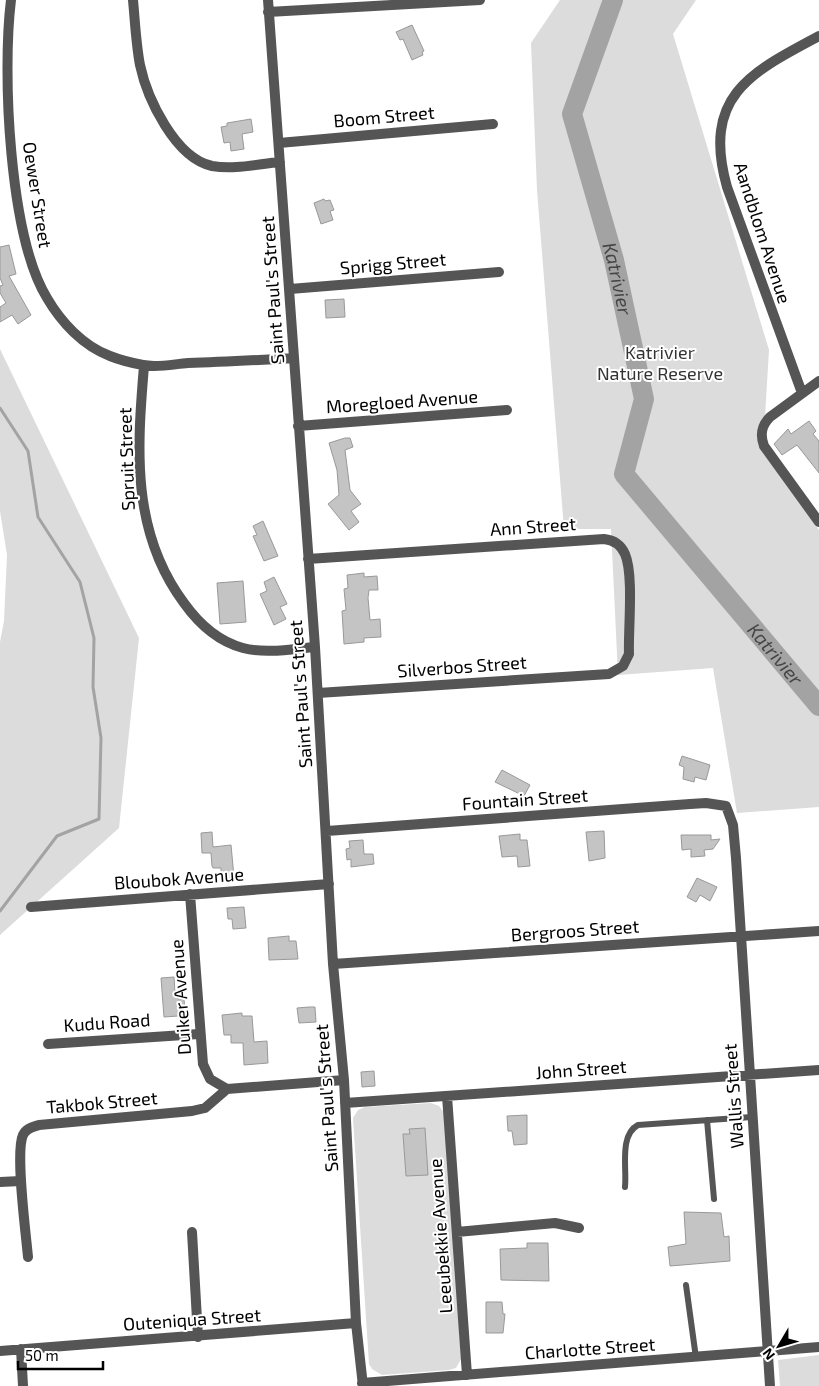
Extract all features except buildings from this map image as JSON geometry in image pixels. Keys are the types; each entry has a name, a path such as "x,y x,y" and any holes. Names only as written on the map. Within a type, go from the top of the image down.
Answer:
{"street":[{"name":"Oewer Street","path":"11,0 8,26 8,64 13,164 22,225 38,279 46,298 59,316 92,348 110,356 144,366 294,358"},
{"path":"133,0 142,74 164,121 180,147 194,159 217,166 238,167 280,162"},
{"name":"Saint Paul's Street","path":"268,0 315,647 327,831 333,964 344,1080 356,1323 362,1384"},
{"path":"268,12 480,0"},
{"name":"Aandblom Avenue","path":"802,393 727,187 721,165 720,146 726,110 741,85 775,59 819,36"},
{"name":"Boom Street","path":"278,143 493,124"},
{"name":"Sprigg Street","path":"290,289 499,272"},
{"name":"Spruit Street","path":"144,366 139,440 144,507 154,550 175,592 197,621 214,635 235,646 261,651 315,647"},
{"path":"819,380 766,421 761,437 764,446 819,522"},
{"name":"Moregloed Avenue","path":"298,426 507,410"},
{"name":"Ann Street","path":"308,559 578,540 613,541 624,552 627,563 628,654 623,666 610,674"},
{"name":"Silverbos Street","path":"318,693 610,674"},
{"name":"Fountain Street","path":"327,831 690,804 726,806"},
{"name":"Wallis Street","path":"726,806 733,825 770,1386"},
{"name":"Bloubok Avenue","path":"32,907 329,884"},
{"name":"Duiker Avenue","path":"190,894 199,1034 206,1074 215,1084 227,1088"},
{"name":"Bergroos Street","path":"333,964 819,931"},
{"name":"Kudu Road","path":"48,1044 199,1034"},
{"name":"John Street","path":"345,1103 819,1070"},
{"path":"227,1088 344,1080"},
{"name":"Takbok Street","path":"28,1257 21,1181 22,1139 28,1129 39,1125 192,1111 205,1108 213,1103 227,1088"},
{"name":"Leeubekkie Avenue","path":"447,1096 467,1375"},
{"path":"0,1182 21,1181"},
{"path":"457,1232 555,1223 579,1228"},
{"path":"192,1232 198,1337"},
{"name":"Outeniqua Street","path":"0,1351 198,1337 356,1323"},
{"name":"Charlotte Street","path":"362,1384 819,1347"},
{"path":"21,1349 22,1386"}],"lane":[{"path":"626,1187 627,1140 634,1127 642,1124 752,1117"},
{"path":"707,1120 714,1199"},
{"path":"686,1285 696,1358"}],"green space":[{"name":"Katrivier Nature Reserve","path":"560,0 696,0 673,34 769,350 763,450 819,530 819,807 737,813 713,668 618,675 611,529 564,529 537,190 531,43"},
{"path":"0,349 139,638 119,828 0,935 0,642 4,621 7,555 0,511"},
{"path":"431,1103 439,1106 445,1114 461,1359 456,1368 449,1370 382,1375 372,1369 369,1364 353,1118 358,1110 365,1107"},
{"path":"819,1355 819,1386 780,1386 778,1360"}],"waterway":[{"name":"Katrivier","path":"613,0 572,114 614,260 644,399 624,474 819,706"},
{"path":"0,408 28,451 38,517 80,582 94,638 93,687 101,738 99,819 57,836 0,911"}]}
